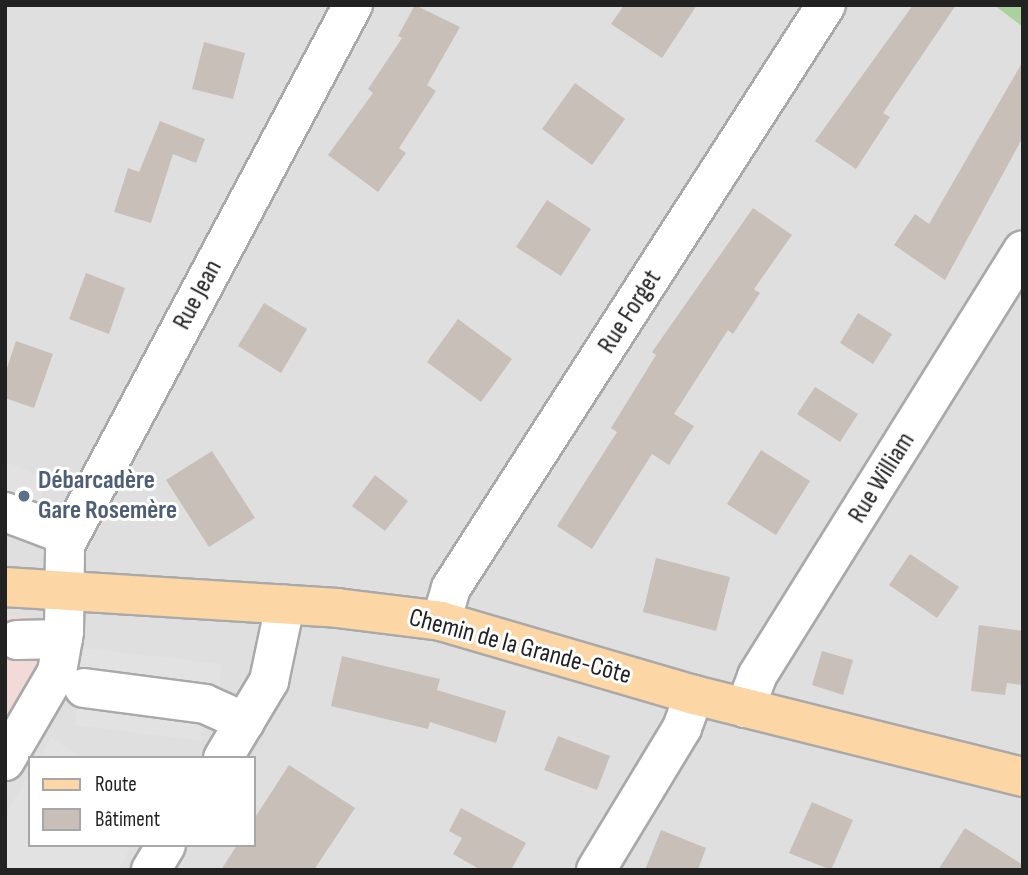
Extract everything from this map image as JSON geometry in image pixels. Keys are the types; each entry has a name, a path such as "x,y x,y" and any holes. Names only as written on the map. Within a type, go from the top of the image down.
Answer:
{"main road":[{"name":"Chemin de la Grande-Côte","path":"5,587 285,606 441,621 694,695 1023,777"}],"street":[{"name":"Rue Jean","path":"5,761 50,690 63,639 65,545 69,536 353,5"},
{"name":"Rue Forget","path":"441,621 451,588 826,5"},
{"name":"Rue William","path":"745,708 757,677 1023,250"},
{"path":"5,512 69,536"},
{"path":"224,756 274,666 285,606"},
{"path":"17,640 63,639"},
{"path":"84,688 205,704 245,722"},
{"path":"596,870 682,728 694,695"},
{"path":"151,870 165,847"}],"shaded area":[{"path":"5,5 994,5 1023,27 1023,870 5,870"},
{"name":"Débarcadère Gare Rosemère","path":"5,461 48,480 33,520 5,512"},
{"path":"25,615 35,619 40,628 44,657 5,724 5,617"},
{"path":"83,648 221,664 219,694 205,704 201,741 75,725"},
{"path":"51,738 80,756 40,756"},
{"path":"28,777 28,847 131,847 118,870 5,870 5,814"}],"green space":[{"path":"994,5 1023,5 1023,27"}],"building":[{"path":"415,5 460,27 427,85 436,91 399,148 406,153 378,192 328,155 373,93 368,89 402,38 398,36"},
{"path":"624,5 697,5 662,58 611,24"},
{"path":"913,5 956,5 883,113 890,117 856,169 815,141"},
{"path":"204,42 245,53 233,99 192,89"},
{"path":"1023,61 1023,137 945,280 894,245 915,214 929,224"},
{"path":"575,83 625,119 592,165 542,129"},
{"path":"160,121 205,139 196,163 173,154 151,223 114,212 128,168 139,172"},
{"path":"547,200 591,229 561,276 516,247"},
{"path":"753,208 792,235 754,289 760,293 733,334 728,330 674,414 694,426 669,465 652,454 592,549 557,526 617,432 611,428 656,355 652,352"},
{"path":"86,273 125,288 109,334 69,319"},
{"path":"264,303 307,329 281,373 238,346"},
{"path":"858,313 892,334 873,364 840,343"},
{"path":"458,319 512,359 481,402 427,362"},
{"path":"16,341 53,354 34,408 5,398 5,374"},
{"path":"815,387 858,414 840,442 797,414"},
{"path":"761,450 810,481 776,535 727,504"},
{"path":"212,451 255,518 209,547 166,480"},
{"path":"375,475 408,501 385,531 352,506"},
{"path":"910,554 959,587 937,618 889,585"},
{"path":"656,558 730,577 716,631 643,612"},
{"path":"979,625 1023,631 1023,685 1007,683 1005,695 971,691"},
{"path":"822,651 853,660 843,695 812,685"},
{"path":"342,656 440,679 437,690 506,711 496,743 430,722 428,729 331,706"},
{"path":"558,736 610,756 597,790 544,770"},
{"path":"289,765 355,808 314,870 221,870 236,847 256,847 256,816"},
{"path":"812,802 853,820 831,870 789,853"},
{"path":"461,808 526,843 511,870 481,870 453,854 462,838 449,831"},
{"path":"965,828 1023,865 1023,870 938,870"},
{"path":"661,830 706,848 698,870 645,870"}],"place":[{"name":"Débarcadère Gare Rosemère","path":"24,496"}]}
